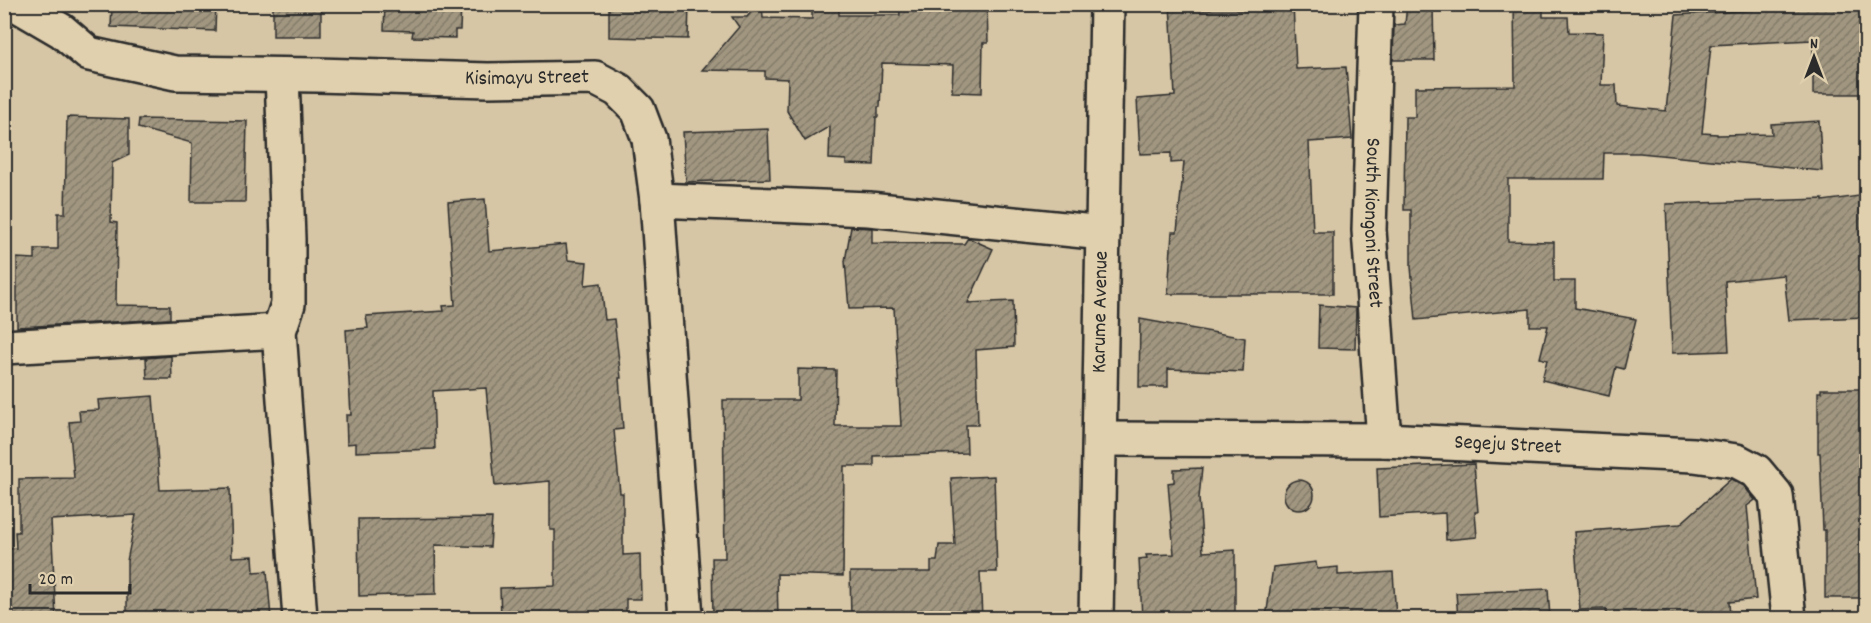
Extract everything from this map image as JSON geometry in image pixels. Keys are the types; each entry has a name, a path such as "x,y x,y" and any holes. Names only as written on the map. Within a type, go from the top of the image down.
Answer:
{"street":[{"name":"Kisimayu Street","path":"21,4 21,7 62,31 88,54 175,74 488,80 595,78 618,90 638,110 649,139 657,200 686,618"},
{"name":"Karume Avenue","path":"1096,618 1107,4"},
{"name":"South Kiongoni Street","path":"1376,4 1369,230 1384,440"},
{"path":"282,75 288,304 279,331 300,618"},
{"path":"657,200 869,209 1103,233"},
{"path":"4,347 279,331"},
{"name":"Segeju Street","path":"1100,439 1384,440 1694,455 1737,461 1756,471 1776,495 1789,618"}],"building":[{"path":"112,4 216,4 215,31 111,27"},
{"path":"273,4 321,4 321,36 273,36"},
{"path":"385,4 461,4 460,30 455,30 455,38 412,37 413,31 384,30"},
{"path":"609,4 689,4 688,39 609,37"},
{"path":"758,4 762,4 763,18 812,19 812,7 839,7 839,15 900,15 899,5 987,4 988,43 983,43 982,93 952,92 953,65 882,63 874,165 846,164 846,160 829,159 830,126 805,141 787,111 788,79 765,78 765,71 702,70 739,27 732,17 747,17"},
{"path":"1170,4 1202,4 1202,10 1260,10 1259,4 1293,4 1296,69 1346,67 1352,139 1309,142 1313,232 1333,232 1333,294 1168,294 1172,232 1177,232 1184,162 1171,163 1171,153 1140,154 1137,99 1175,96"},
{"path":"1407,4 1433,4 1434,60 1393,60 1394,25 1405,24"},
{"path":"1514,4 1543,4 1543,17 1568,17 1569,32 1603,33 1601,85 1616,85 1617,106 1666,111 1676,15 1753,10 1753,4 1866,4 1866,94 1813,94 1813,40 1711,45 1702,133 1772,134 1771,124 1819,121 1822,171 1640,153 1604,153 1603,179 1508,179 1508,241 1554,242 1554,281 1575,281 1575,308 1636,319 1624,369 1616,367 1609,396 1542,380 1547,360 1540,358 1548,326 1530,326 1530,309 1416,320 1411,267 1411,210 1404,210 1405,117 1415,117 1415,87 1515,86"},
{"path":"67,117 129,119 129,155 112,163 111,222 117,223 116,305 170,306 170,319 17,327 17,258 35,259 35,249 58,249 58,213 65,213"},
{"path":"139,119 247,121 245,202 191,202 192,143 138,128"},
{"path":"768,129 770,179 686,182 683,132"},
{"path":"1866,195 1866,317 1789,320 1784,275 1725,281 1729,351 1672,353 1666,204 1823,199 1823,201"},
{"path":"485,199 489,251 566,244 568,260 587,262 585,285 601,283 605,320 614,319 621,378 619,378 623,429 614,430 620,493 623,493 623,555 640,554 641,599 626,599 626,618 501,618 500,588 555,586 555,530 550,530 550,481 495,486 486,388 433,391 435,449 356,452 356,443 347,444 346,415 351,415 346,330 368,328 366,316 444,311 443,306 455,305 448,202"},
{"path":"851,227 872,228 872,243 964,244 968,238 993,249 968,303 1013,301 1014,347 976,350 978,425 966,425 967,453 874,456 874,466 844,466 843,576 777,574 778,618 713,618 712,558 725,558 723,400 798,400 798,369 836,370 835,426 901,426 894,308 849,309 845,261"},
{"path":"1319,305 1356,308 1355,349 1318,348"},
{"path":"1140,319 1245,338 1243,372 1168,369 1168,387 1139,387"},
{"path":"171,356 172,379 147,379 146,358"},
{"path":"1821,389 1866,389 1866,598 1825,598 1825,530 1823,530 1820,453 1818,453 1818,392 1821,392"},
{"path":"153,396 160,490 230,488 232,557 253,556 254,572 267,571 271,618 127,618 127,561 136,515 51,520 56,618 4,618 4,550 16,548 15,532 19,532 19,479 74,478 69,422 80,421 79,411 99,410 98,400"},
{"path":"1474,464 1478,512 1475,512 1477,537 1446,540 1445,513 1379,517 1377,468"},
{"path":"1202,468 1199,498 1203,552 1235,550 1235,618 1179,618 1178,616 1142,618 1139,559 1147,558 1146,555 1174,554 1168,483 1174,482 1174,469"},
{"path":"994,476 997,572 980,572 982,618 851,618 850,572 931,572 931,561 937,561 939,545 955,545 951,478"},
{"path":"1731,479 1744,486 1755,500 1747,506 1756,599 1729,602 1730,618 1668,618 1668,616 1607,618 1606,609 1580,610 1574,532 1680,524"},
{"path":"1299,480 1310,484 1314,495 1310,506 1299,510 1288,506 1284,495 1288,484"},
{"path":"492,518 490,547 435,545 436,594 359,596 358,519"},
{"path":"1316,562 1317,569 1338,567 1338,575 1393,572 1396,618 1266,618 1273,567"},
{"path":"1548,589 1550,618 1458,618 1456,593"}]}
